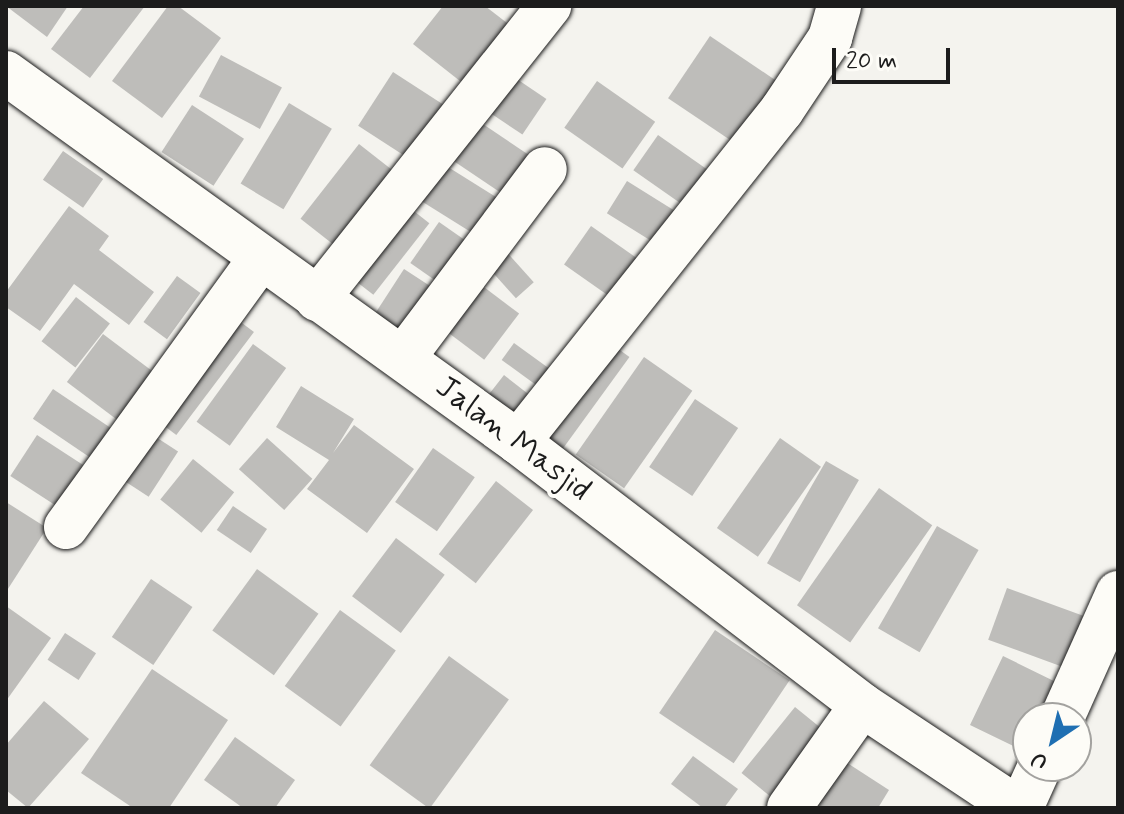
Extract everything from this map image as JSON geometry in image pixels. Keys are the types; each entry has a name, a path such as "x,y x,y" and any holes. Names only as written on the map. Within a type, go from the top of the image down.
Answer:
{"street":[{"path":"317,299 549,6"},
{"path":"518,442 782,110 830,38 839,6"},
{"name":"Jalan Masjid","path":"6,73 518,442 862,705 1019,808"},
{"path":"403,358 545,169"},
{"path":"66,527 261,258"},
{"path":"1069,702 1118,593"},
{"path":"789,808 862,705"},
{"path":"1019,808 1032,782"}],"building":[{"path":"6,6 68,6 47,37"},
{"path":"84,6 145,6 90,78 51,49"},
{"path":"168,6 178,6 221,38 162,118 112,81"},
{"path":"443,6 485,6 511,26 465,85 413,44"},
{"path":"710,36 779,82 737,145 668,98"},
{"path":"221,55 282,87 260,129 199,96"},
{"path":"505,71 546,99 522,135 481,107"},
{"path":"393,72 447,107 412,161 358,126"},
{"path":"597,81 655,122 622,168 564,128"},
{"path":"289,103 332,129 283,209 241,184"},
{"path":"192,105 244,139 213,186 162,152"},
{"path":"471,116 532,157 505,196 445,155"},
{"path":"658,135 714,174 689,209 633,170"},
{"path":"359,144 396,173 338,248 301,219"},
{"path":"63,151 103,179 83,208 43,180"},
{"path":"440,162 503,201 480,238 417,198"},
{"path":"627,181 678,213 658,245 607,213"},
{"path":"401,201 429,223 373,295 345,273"},
{"path":"69,206 109,236 99,250 154,292 129,325 74,284 40,331 6,307 6,292"},
{"path":"439,222 473,246 445,287 410,263"},
{"path":"591,226 643,262 616,301 564,265"},
{"path":"503,248 534,282 516,298 485,264"},
{"path":"404,269 436,290 401,343 369,323"},
{"path":"177,276 200,293 167,339 143,322"},
{"path":"472,278 519,314 484,360 437,324"},
{"path":"76,297 110,323 75,368 42,341"},
{"path":"230,314 254,332 176,435 152,417"},
{"path":"103,334 164,380 128,428 67,382"},
{"path":"606,340 629,357 562,450 538,433"},
{"path":"514,343 551,370 539,387 502,360"},
{"path":"253,344 286,368 230,446 197,422"},
{"path":"644,357 692,391 624,488 576,454"},
{"path":"504,375 535,399 519,419 488,395"},
{"path":"301,386 354,419 333,453 354,425 414,469 367,533 307,489 329,460 276,427"},
{"path":"53,389 123,437 103,466 33,419"},
{"path":"695,399 738,428 692,496 649,467"},
{"path":"142,428 178,451 149,497 113,473"},
{"path":"37,435 88,468 61,509 10,476"},
{"path":"267,438 312,479 284,510 239,469"},
{"path":"780,438 821,467 758,557 717,528"},
{"path":"433,448 475,477 437,531 395,502"},
{"path":"193,459 234,492 201,533 160,499"},
{"path":"826,461 859,480 800,582 767,563"},
{"path":"496,481 533,510 476,583 439,554"},
{"path":"879,488 932,525 850,642 797,605"},
{"path":"6,502 47,528 6,592"},
{"path":"233,506 267,529 251,553 217,530"},
{"path":"937,526 979,550 920,652 878,628"},
{"path":"396,538 445,575 401,633 352,596"},
{"path":"257,569 318,614 274,675 212,630"},
{"path":"151,579 192,607 153,665 112,637"},
{"path":"1007,588 1083,616 1064,667 988,640"},
{"path":"6,606 51,638 6,701"},
{"path":"340,610 396,651 341,727 285,686"},
{"path":"715,630 790,680 734,763 659,713"},
{"path":"65,633 96,653 79,680 48,660"},
{"path":"449,656 509,699 430,808 370,765"},
{"path":"1003,656 1060,684 1052,702 1012,702 1012,745 970,725"},
{"path":"152,669 228,720 169,808 133,808 81,773"},
{"path":"44,701 89,739 28,808 6,790 6,745"},
{"path":"795,707 832,737 779,803 742,773"},
{"path":"235,737 295,780 275,808 243,808 204,780"},
{"path":"693,756 738,789 724,808 703,808 671,784"},
{"path":"838,757 889,790 878,808 805,808"}]}
